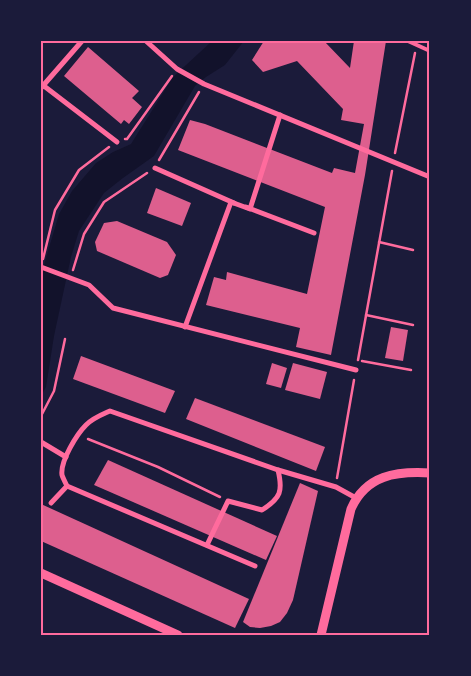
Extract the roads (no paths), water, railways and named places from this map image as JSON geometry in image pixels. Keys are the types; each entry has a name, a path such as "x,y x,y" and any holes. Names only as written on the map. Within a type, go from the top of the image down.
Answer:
{"street":[{"path":"82,41 43,87 117,142"},
{"path":"146,41 177,69 204,84 430,177"},
{"path":"250,208 280,115"},
{"path":"155,168 231,202 314,233"},
{"path":"185,327 231,202"},
{"path":"41,266 90,285 113,308 356,370"},
{"path":"255,566 67,486 62,473 66,457 86,425 98,416 110,411 278,470 336,487 356,498"},
{"path":"41,442 66,457"},
{"path":"207,546 228,501 262,510 274,503 280,492 281,483 278,470"},
{"path":"321,635 351,509 356,498 376,480 392,475 417,472 430,473"},
{"path":"51,503 67,486"},
{"path":"41,573 178,635"}],"lane":[{"path":"408,41 430,51"}]}
